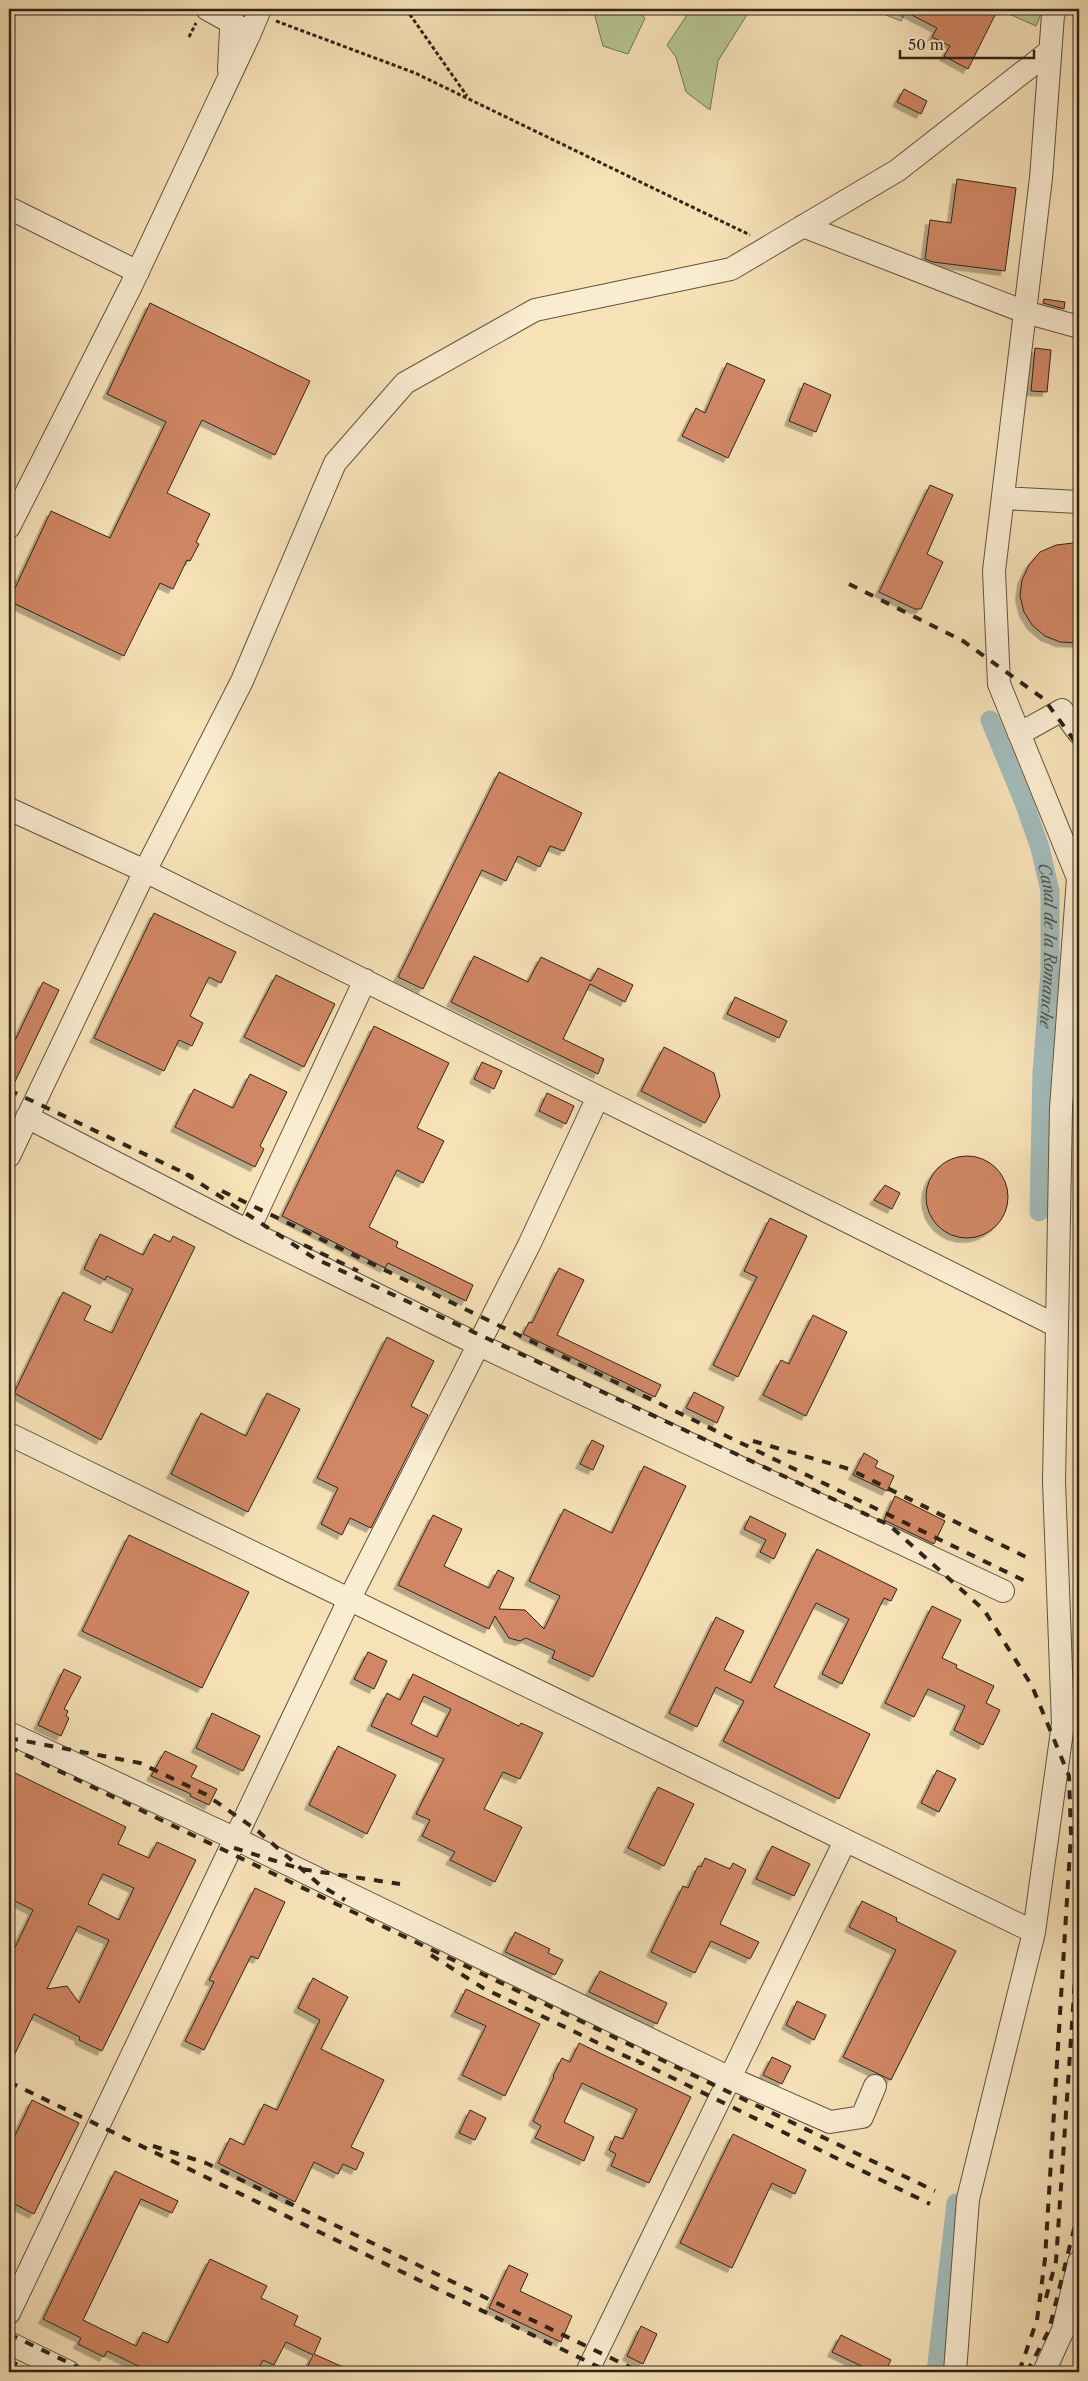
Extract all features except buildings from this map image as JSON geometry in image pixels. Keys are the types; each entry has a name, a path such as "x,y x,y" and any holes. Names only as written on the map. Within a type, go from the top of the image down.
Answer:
{"street":[{"path":"207,9 231,16 250,33"},
{"path":"9,527 138,272 250,33 256,9"},
{"path":"955,2372 968,2199 1034,1932 1063,1724 1054,1480 1056,1326 1060,1108 1074,1006 1078,878 999,684 994,571 1041,178 1053,15 1056,9"},
{"path":"228,80 231,16"},
{"path":"9,1156 145,871 242,681 335,462 405,383 535,310 731,269 898,170 1050,51"},
{"path":"9,208 138,272"},
{"path":"803,226 1025,312 1079,327"},
{"path":"1003,498 1079,502"},
{"path":"1019,734 1062,710 1079,733"},
{"path":"9,809 145,871 1056,1326"},
{"path":"248,1230 364,980"},
{"path":"9,2313 349,1600 529,1245 598,1097"},
{"path":"27,1117 479,1345 1003,1591"},
{"path":"9,1434 1034,1932"},
{"path":"9,1733 236,1839 730,2078 830,2122 862,2117 875,2086"},
{"path":"587,2372 845,1841"},
{"path":"1044,2372 1064,2330 1079,2262"},
{"path":"9,2343 69,2372"}],"path":[{"path":"256,9 277,21 415,73 771,245"},
{"path":"406,9 469,98"}],"green space":[{"path":"593,9 635,9 645,18 628,54 603,46"},
{"path":"678,9 746,9 748,13 718,61 710,110 686,92 676,57 667,45 687,15"},
{"path":"871,9 907,9 901,21"},
{"path":"998,9 1043,9 1036,26"}],"waterway":[{"name":"Canal de la Romanche","path":"990,720 1025,805 1040,848 1050,891 1050,972 1042,1072 1039,1212"},
{"name":"Canal de la Romanche","path":"936,2372 956,2203"}],"railway":[{"path":"849,584 963,641 1044,699 1079,747"},
{"path":"9,1090 193,1177"},
{"path":"186,1174 314,1258 889,1525 984,1610 1032,1686 1069,1776 1071,1834 1045,2259 1037,2320 1019,2372"},
{"path":"222,1191 1025,1581"},
{"path":"304,1245 358,1271"},
{"path":"753,1441 849,1469 1026,1557"},
{"path":"1075,1789 1079,1736"},
{"path":"9,1738 140,1763 205,1794 258,1831 320,1885 345,1900"},
{"path":"9,1747 935,2191"},
{"path":"234,1848 301,1869 400,1884"},
{"path":"1046,2298 1056,2261 1079,1920"},
{"path":"431,1955 483,1988 642,2064"},
{"path":"636,2060 930,2204"},
{"path":"9,2082 609,2372"},
{"path":"153,2146 206,2163 640,2372"},
{"path":"1027,2372 1049,2330 1076,2221 1079,2172"},
{"path":"9,2334 88,2372"},
{"path":"9,2361 34,2372"}]}
